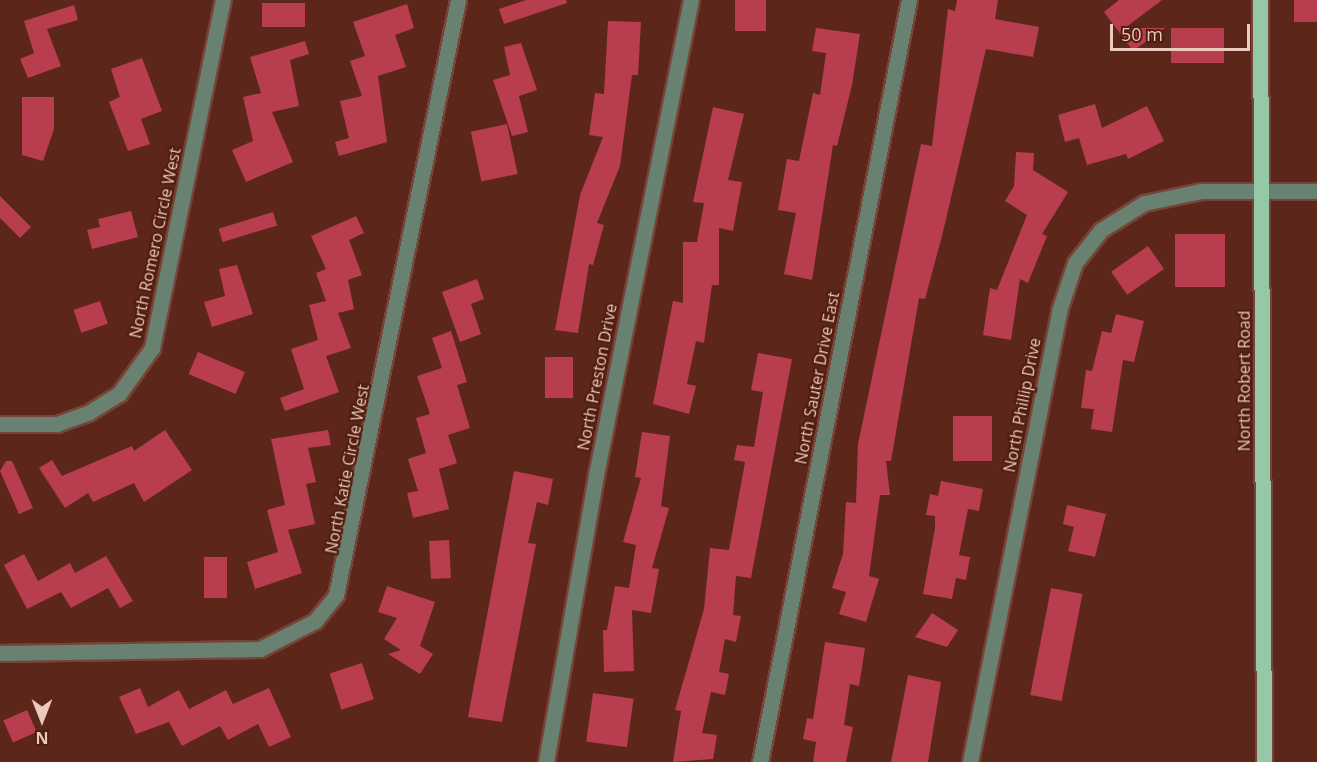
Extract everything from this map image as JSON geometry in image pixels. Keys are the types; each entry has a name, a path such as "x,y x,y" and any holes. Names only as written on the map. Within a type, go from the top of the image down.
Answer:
{"main road":[{"name":"North Robert Road","path":"1260,0 1264,762"}],"street":[{"name":"North Romero Circle West","path":"0,424 57,424 88,413 119,394 153,348 223,0"},
{"name":"North Katie Circle West","path":"0,653 260,649 315,621 336,596 459,0"},
{"name":"North Preston Drive","path":"546,762 596,475 692,0"},
{"name":"North Sauter Drive East","path":"760,762 909,0"},
{"name":"North Phillip Drive","path":"970,762 1059,311 1075,263 1101,230 1144,204 1201,191 1317,191"}],"building":[{"path":"526,0 566,0 567,3 504,24 499,9"},
{"path":"735,0 766,0 766,31 735,31"},
{"path":"957,0 998,0 995,19 1039,27 1033,57 986,49 942,236 925,299 919,298 891,461 886,461 890,495 880,495 869,576 879,579 866,622 839,614 846,592 832,588 843,554 846,502 856,503 858,444 921,144 932,146 948,9 955,11"},
{"path":"1119,0 1162,0 1125,28 1165,28 1133,51 1104,12"},
{"path":"1294,0 1317,0 1317,22 1294,22"},
{"path":"262,3 305,3 305,27 262,27"},
{"path":"407,4 414,28 395,35 406,67 378,76 387,142 339,156 335,142 349,138 340,101 362,96 350,61 365,56 353,22"},
{"path":"74,5 78,20 47,29 61,66 28,78 20,59 34,53 24,21"},
{"path":"608,21 641,22 638,75 632,75 620,166 597,223 604,225 593,265 589,264 578,333 555,330 580,195 603,137 589,135 595,93 604,94"},
{"path":"816,28 860,34 852,85 837,146 833,145 812,280 784,274 796,213 778,210 787,159 799,161 813,93 820,95 826,53 812,51"},
{"path":"1171,28 1224,28 1224,63 1171,63"},
{"path":"305,41 309,54 290,60 299,106 272,112 293,162 246,182 232,150 253,141 243,97 261,93 250,57"},
{"path":"521,43 537,90 519,96 528,132 512,136 493,80 510,75 504,47"},
{"path":"142,58 162,111 141,119 150,144 128,151 109,102 120,97 111,69"},
{"path":"22,97 54,97 54,129 43,161 22,155"},
{"path":"1095,104 1102,128 1147,106 1164,141 1128,159 1126,154 1087,165 1079,138 1065,142 1058,115"},
{"path":"713,107 744,114 728,180 742,182 733,231 719,228 719,285 712,285 704,343 696,341 687,384 696,386 689,414 653,404 673,301 683,303 683,242 697,242 704,203 693,202"},
{"path":"507,124 518,174 481,182 471,132"},
{"path":"1016,152 1034,153 1033,170 1068,192 1042,234 1047,236 1028,283 1020,279 1011,340 983,335 990,288 997,290 1027,215 1005,201 1014,186"},
{"path":"0,196 31,227 20,238 0,218"},
{"path":"131,211 138,237 92,249 87,230 100,227 98,219"},
{"path":"273,212 277,225 223,242 218,229"},
{"path":"356,216 364,233 349,240 362,275 348,280 354,309 338,313 351,348 326,356 339,392 285,411 280,398 304,389 291,349 318,340 309,305 326,301 316,273 326,269 311,236"},
{"path":"1175,234 1225,234 1225,287 1175,287"},
{"path":"1148,246 1164,269 1127,295 1111,272"},
{"path":"237,265 253,314 212,327 204,302 225,296 219,269"},
{"path":"477,279 484,299 471,304 481,334 460,342 442,292"},
{"path":"100,301 108,324 81,333 74,310"},
{"path":"1116,314 1144,321 1134,362 1123,360 1112,432 1091,429 1094,409 1081,408 1086,370 1092,371 1102,331 1111,333"},
{"path":"451,331 467,382 457,385 470,428 448,435 457,463 439,469 449,509 413,518 407,493 418,491 408,459 426,453 416,418 430,414 417,376 442,368 432,338"},
{"path":"198,352 245,372 236,394 189,374"},
{"path":"758,353 792,359 751,578 736,576 733,615 741,616 736,642 725,639 719,672 729,674 725,695 711,692 702,733 717,735 713,759 673,762 681,711 675,710 704,609 710,548 729,550 745,462 734,460 737,445 754,447 763,392 751,390"},
{"path":"545,357 573,357 573,398 545,398"},
{"path":"953,416 992,416 992,461 953,461"},
{"path":"165,430 192,470 144,502 134,483 93,502 88,493 65,508 39,468 52,460 62,476 132,446 134,451"},
{"path":"328,430 331,445 308,448 316,482 306,484 315,524 288,530 302,573 255,589 247,562 278,552 267,510 285,505 271,439"},
{"path":"642,432 670,436 661,506 669,508 652,568 659,569 651,613 632,610 634,671 604,672 603,630 607,630 615,586 629,588 636,545 623,542 641,478 635,477"},
{"path":"6,461 12,461 33,508 19,514 0,471"},
{"path":"514,471 553,479 548,505 537,502 528,543 536,544 502,722 468,717"},
{"path":"941,481 983,489 979,511 968,509 959,555 970,557 966,580 956,578 952,599 923,594 935,528 935,516 926,515 930,494 938,496"},
{"path":"1067,505 1106,514 1095,557 1068,551 1074,527 1063,524"},
{"path":"449,540 451,578 431,579 429,541"},
{"path":"24,554 38,581 70,563 75,573 106,556 133,601 120,608 108,588 71,608 61,592 27,609 4,565"},
{"path":"204,557 227,557 227,598 204,598"},
{"path":"387,586 435,602 420,646 433,654 420,674 388,654 401,650 384,639 397,618 378,612"},
{"path":"1051,588 1082,594 1062,701 1030,695"},
{"path":"932,613 958,630 947,647 915,637"},
{"path":"825,642 865,648 859,686 850,684 844,725 853,727 846,762 813,762 816,742 803,739 807,718 813,719"},
{"path":"362,663 374,699 341,710 330,674"},
{"path":"908,675 941,682 928,762 891,762"},
{"path":"140,688 148,707 179,690 189,709 226,690 233,704 269,688 291,737 269,747 258,724 228,740 220,726 182,746 169,722 136,734 119,697"},
{"path":"593,693 634,699 627,747 586,742"},
{"path":"27,710 37,732 13,743 3,721"}]}
